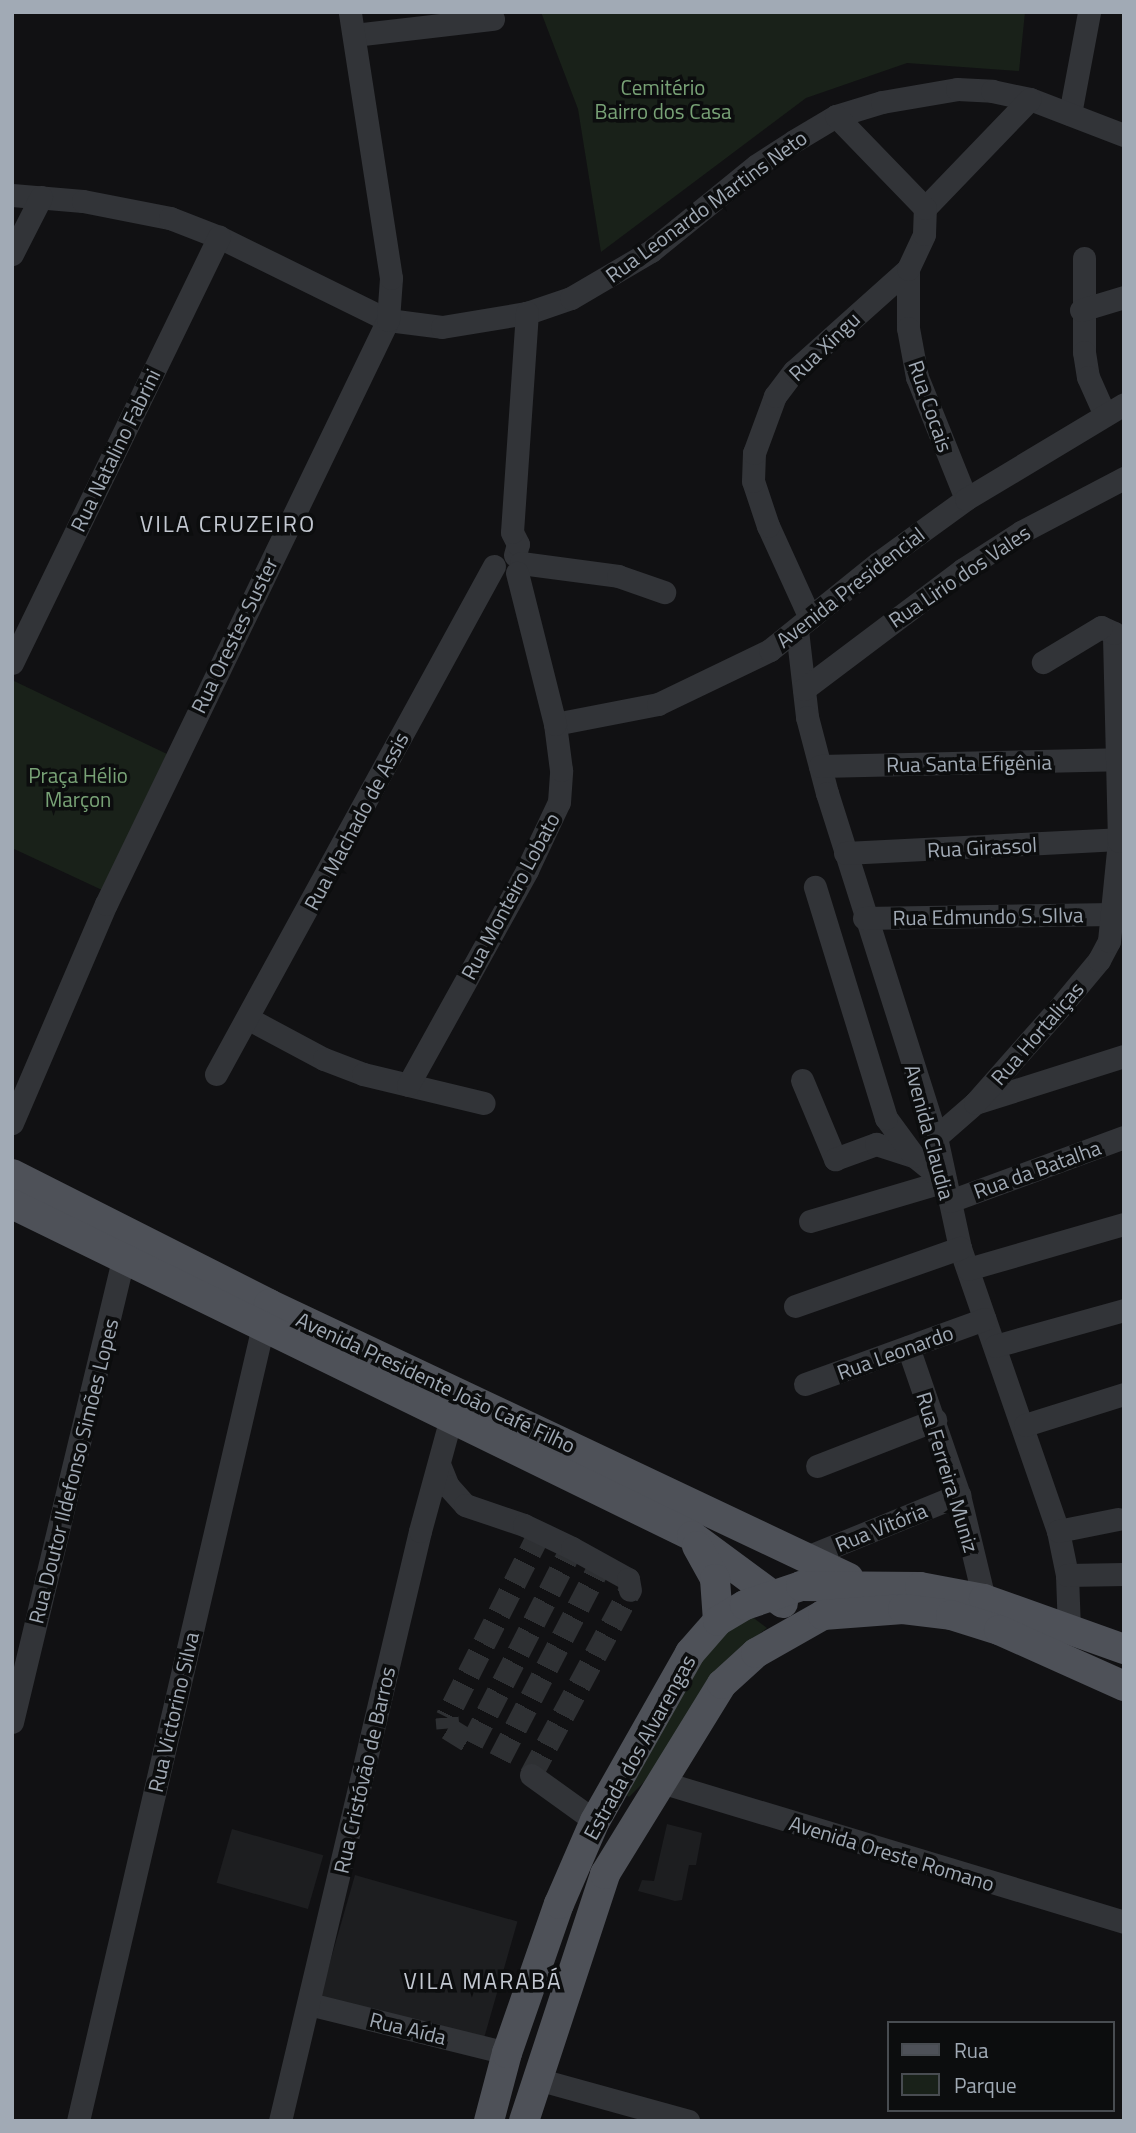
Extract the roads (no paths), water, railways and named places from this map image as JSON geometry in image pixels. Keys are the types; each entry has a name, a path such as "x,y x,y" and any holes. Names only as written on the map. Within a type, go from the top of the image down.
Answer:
{"main road":[{"name":"Avenida Presidente João Café Filho","path":"12,1174 452,1421 692,1536 769,1595 823,1615"},
{"name":"Avenida Presidente João Café Filho","path":"12,1204 123,1261 456,1392 802,1559 862,1583"},
{"path":"692,1536 715,1579 718,1621"},
{"name":"Estrada dos Alvarengas","path":"489,2121 507,2053 559,1904 595,1821 680,1669 718,1621 769,1595 801,1586 862,1583 920,1587 984,1599 1124,1649"},
{"name":"Estrada dos Alvarengas","path":"524,2121 605,1874 709,1703 740,1665 780,1636 823,1615 872,1609 951,1615 1020,1638 1124,1686"},
{"path":"595,1821 604,1840 605,1874"}],"street":[{"path":"1070,114 1089,12"},
{"path":"352,24 493,19"},
{"name":"Rua Orestes Suster","path":"12,1123 111,891 388,320 391,278 352,24"},
{"name":"Rua Leonardo Martins Neto","path":"12,195 130,208 219,237 388,320 442,327 527,313 609,278 651,251 757,165 836,116 957,89 1030,99 1124,135"},
{"path":"836,116 925,208 1030,99"},
{"path":"12,254 41,197"},
{"name":"Rua Xingu","path":"803,624 753,481 754,453 775,396 794,371 908,269 923,234 925,208"},
{"name":"Rua Natalino Fabrini","path":"12,663 219,237"},
{"path":"1084,258 1081,310 1088,377 1114,409"},
{"name":"Rua Cocais","path":"908,269 908,328 917,377 966,499"},
{"path":"1081,310 1124,297"},
{"path":"527,313 512,532 518,544 510,562 618,576 664,592"},
{"name":"Avenida Presidencial","path":"555,723 668,700 734,670 803,624 966,499 1114,409"},
{"name":"Rua Lirio dos Vales","path":"804,689 974,562 1021,532 1124,478"},
{"name":"Rua Monteiro Lobato","path":"408,1085 559,802 561,770 555,723 510,562"},
{"name":"Rua Machado de Assis","path":"216,1074 510,562"},
{"name":"Avenida Claudia","path":"803,624 804,689 820,766 864,918 936,1137 964,1258 1025,1424 1058,1531 1067,1575 1069,1630"},
{"name":"Rua Hortaliças","path":"936,1137 975,1103 1099,960 1109,941 1121,840 1111,629 1101,627 1043,662"},
{"name":"Rua Santa Efigênia","path":"820,766 1118,759"},
{"name":"Rua Girassol","path":"845,853 1121,840"},
{"path":"815,887 886,1118 914,1156 947,1191"},
{"name":"Rua Edmundo S. SIlva","path":"864,918 1113,914"},
{"path":"249,1019 324,1059 408,1085 484,1103"},
{"path":"975,1103 1124,1056"},
{"path":"802,1080 835,1158 876,1144 914,1156"},
{"name":"Rua da Batalha","path":"810,1221 947,1191 1124,1138"},
{"path":"795,1306 964,1258 1124,1224"},
{"name":"Rua Doutor Ildefonso Simões Lopes","path":"12,1722 123,1261"},
{"path":"995,1346 1124,1310"},
{"name":"Rua Victorino Silva","path":"78,2121 265,1315"},
{"name":"Rua Leonardo","path":"805,1384 985,1319"},
{"name":"Rua Ferreira Muniz","path":"908,1347 959,1495 984,1599"},
{"name":"Rua Cristóvão de Barros","path":"280,2121 439,1464 452,1421 456,1392"},
{"path":"1025,1424 1124,1394"},
{"path":"817,1466 935,1420"},
{"path":"439,1464 448,1486 465,1505 540,1532 623,1576 631,1582 630,1590"},
{"name":"Rua Vitória","path":"802,1559 959,1495"},
{"path":"1058,1531 1118,1519"},
{"path":"1067,1575 1124,1574"},
{"path":"531,1776 595,1821"},
{"name":"Avenida Oreste Romano","path":"661,1782 1124,1922"},
{"name":"Rua Aída","path":"309,2004 507,2053"},
{"path":"537,2079 688,2121"}],"tunnel":[{"path":"540,1532 447,1717 448,1728 472,1743 572,1548"},
{"path":"500,1758 601,1563"},
{"path":"531,1775 630,1590"}],"district":[{"name":"VILA CRUZEIRO","path":"228,524"},
{"name":"VILA MARABÁ","path":"483,1981"}],"park label":[{"name":"Cemitério Bairro dos Casa","path":"663,99"},
{"name":"Praça Hélio Marçon","path":"78,787"}]}
